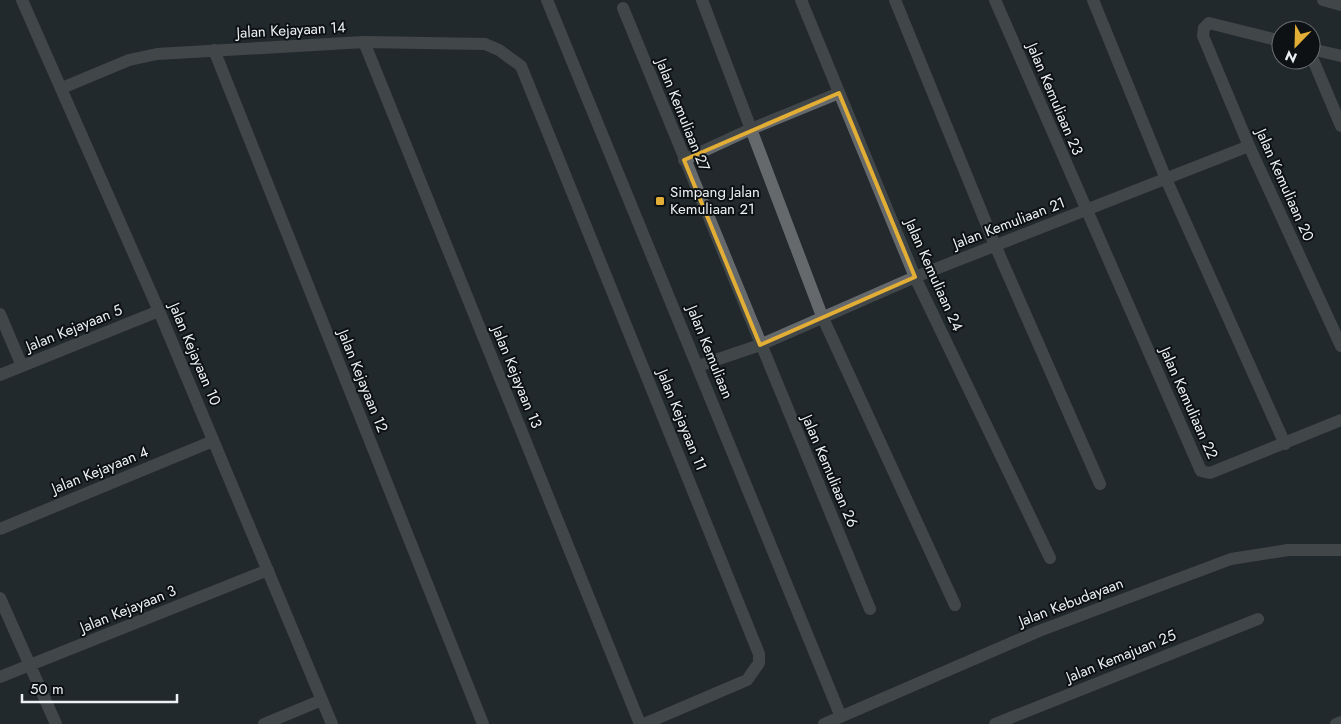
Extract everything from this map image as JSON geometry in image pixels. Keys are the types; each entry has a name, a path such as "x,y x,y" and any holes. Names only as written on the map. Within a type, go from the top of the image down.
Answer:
{"street":[{"name":"Jalan Kejayaan 10","path":"22,0 159,311 332,724"},
{"name":"Jalan Kemuliaan","path":"547,0 841,716"},
{"path":"702,0 822,316 955,605"},
{"name":"Jalan Kemuliaan 24","path":"800,0 915,277 1050,558"},
{"path":"894,0 995,246 1100,484"},
{"name":"Jalan Kemuliaan 23","path":"995,0 1085,210"},
{"path":"1093,0 1166,179 1285,444"},
{"path":"1323,0 1341,4"},
{"name":"Jalan Kemuliaan 27","path":"623,8 760,345"},
{"name":"Jalan Kemuliaan 20","path":"1271,38 1210,23 1204,28 1203,36 1249,146 1341,346"},
{"name":"Jalan Kejayaan 14","path":"62,88 129,60 157,54 364,42 485,44 499,50 521,66"},
{"name":"Jalan Kejayaan 13","path":"364,42 640,724"},
{"name":"Jalan Kejayaan 12","path":"214,50 483,724"},
{"path":"1321,51 1341,56"},
{"name":"Jalan Kejayaan 11","path":"521,66 759,654 759,663 747,680 644,724"},
{"path":"1317,70 1341,126"},
{"path":"684,160 751,129 839,93"},
{"name":"Jalan Kemuliaan 21","path":"698,366 760,345 822,316 915,277 1249,146"},
{"name":"Jalan Kemuliaan 22","path":"1085,210 1201,471 1210,473 1341,420"},
{"name":"Jalan Kejayaan 5","path":"0,375 159,311"},
{"path":"0,314 22,366"},
{"name":"Jalan Kemuliaan 26","path":"760,345 870,609"},
{"name":"Jalan Kejayaan 4","path":"0,529 213,441"},
{"name":"Jalan Kebudayaan","path":"824,724 1039,630 1231,558 1288,550 1341,550"},
{"name":"Jalan Kejayaan 3","path":"0,677 268,570"},
{"path":"0,598 56,724"},
{"name":"Jalan Kemajuan 25","path":"995,724 1258,619"},
{"path":"264,724 322,700"},
{"path":"1336,724 1341,722"}],"highlighted area":[{"path":"839,93 915,277 760,345 684,160"}],"place":[{"name":"Simpang Jalan Kemuliaan 21","path":"660,201"}]}
